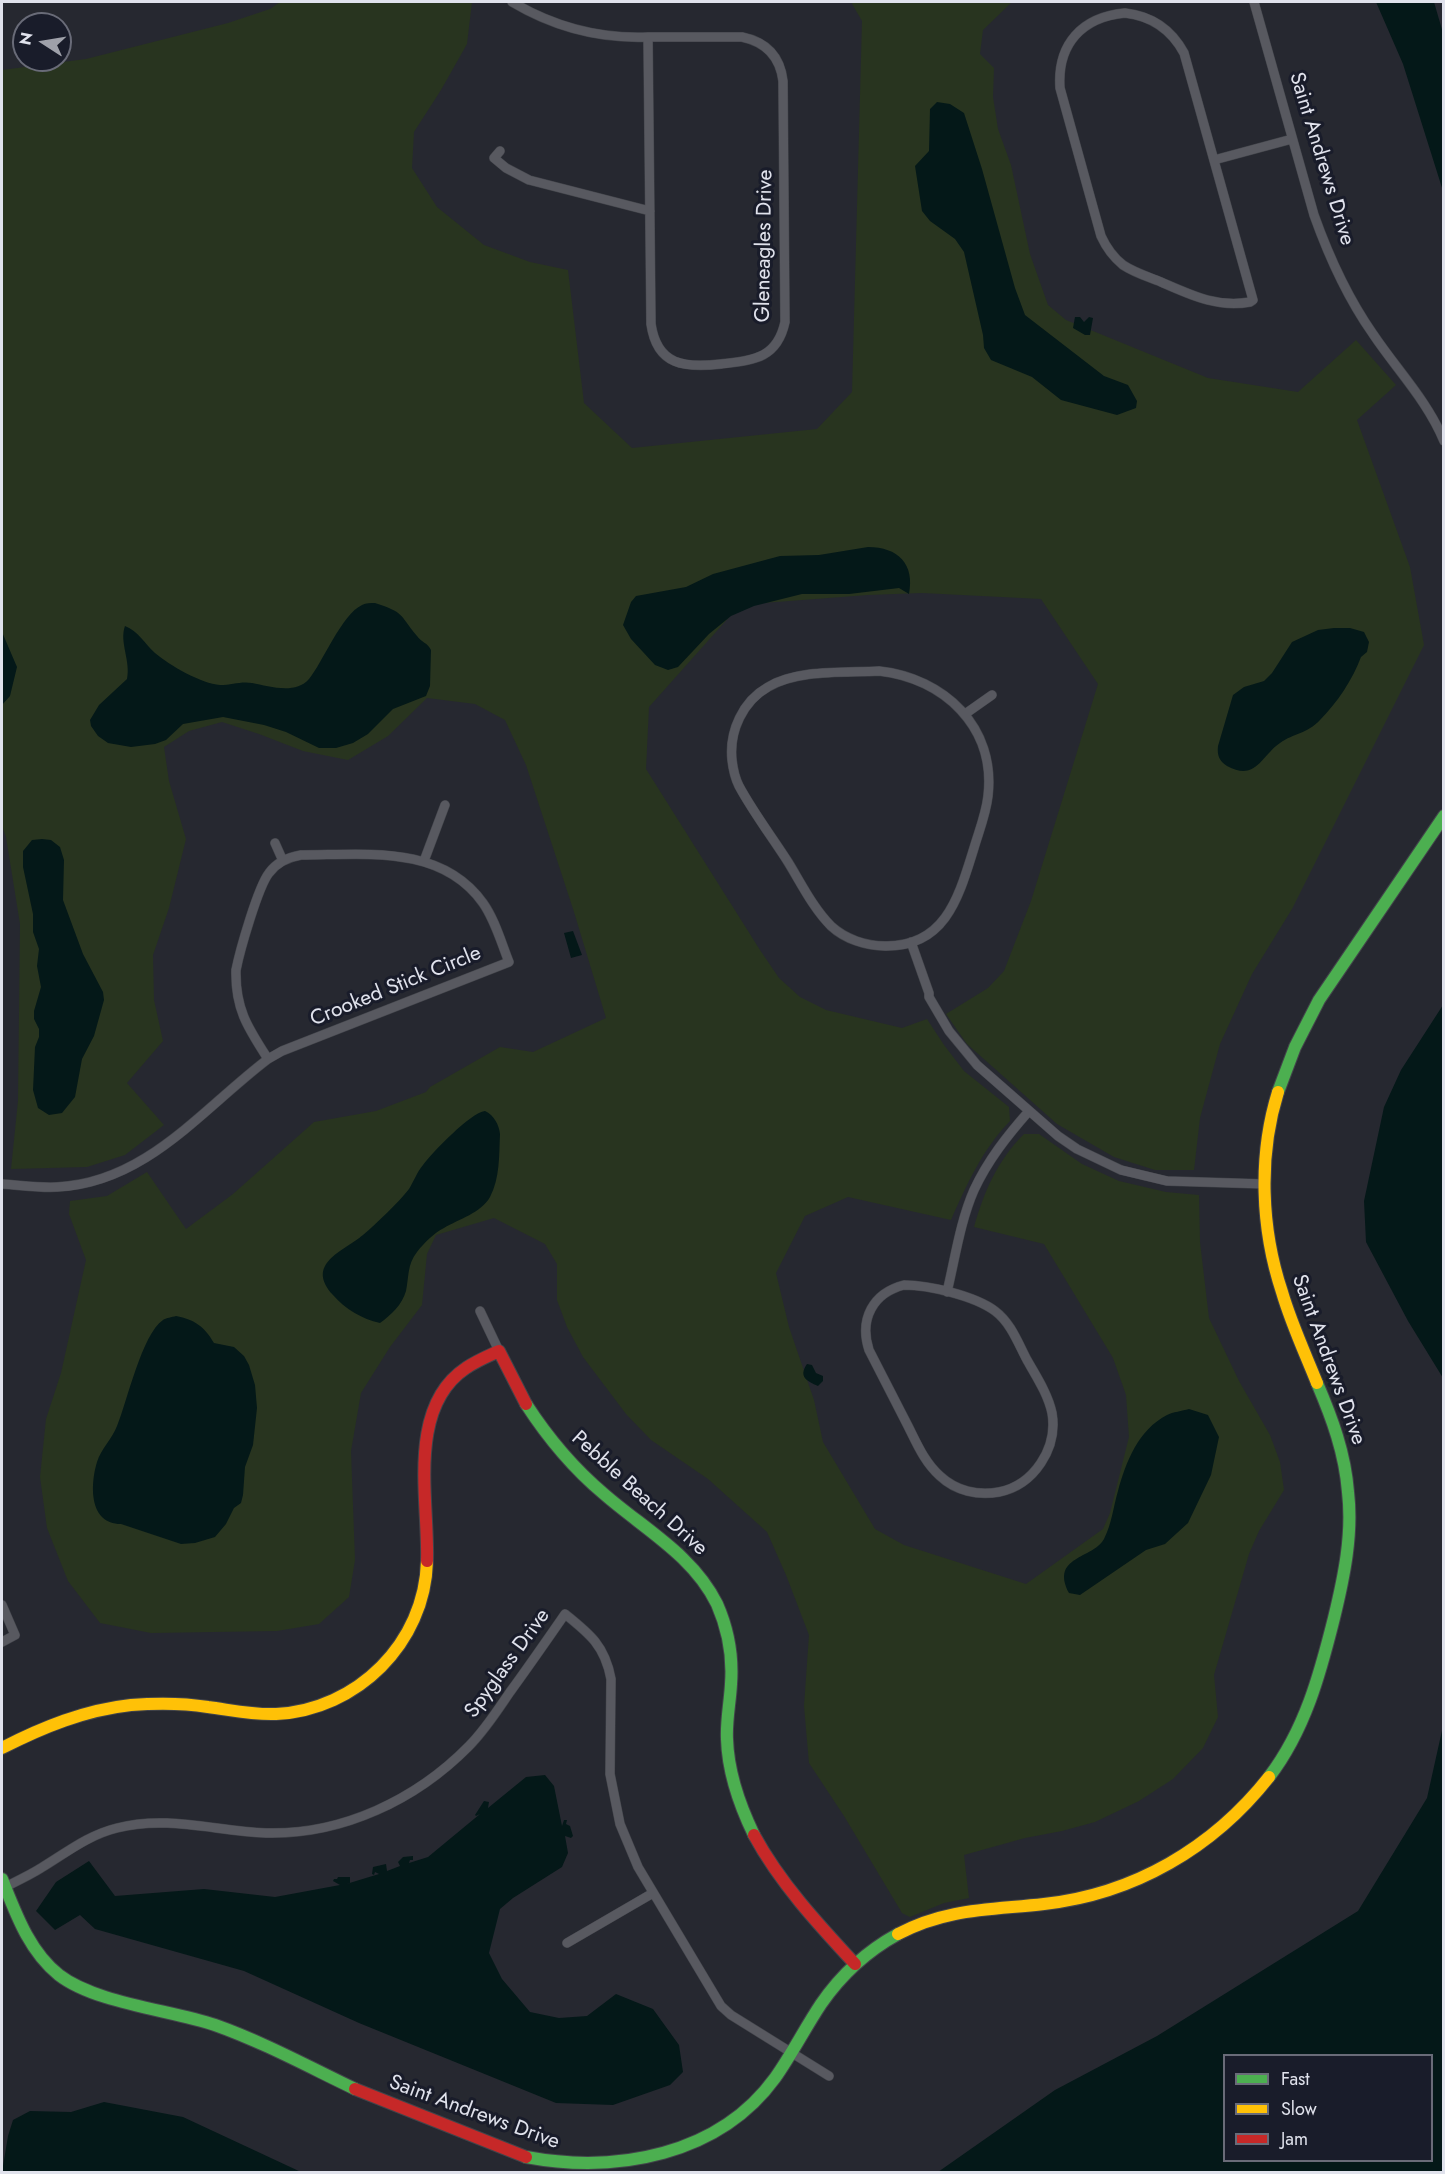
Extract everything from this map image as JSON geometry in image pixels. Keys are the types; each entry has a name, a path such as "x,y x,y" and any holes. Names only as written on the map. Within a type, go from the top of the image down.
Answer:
{"street":[{"name":"Gleneagles Drive","path":"512,2 546,20 586,33 607,36 742,37 754,39 772,51 782,70 785,322 778,341 766,354 748,361 695,367 675,362 662,352 656,343 651,324 648,37"},
{"name":"Saint Andrews Drive","path":"1254,2 1314,215 1338,276 1373,335 1427,407 1443,441"},
{"path":"1125,13 1149,18 1167,29 1184,53 1214,160 1253,300 1250,302 1228,304 1199,299 1132,270 1114,256 1106,246 1101,236 1060,88 1059,76 1065,51 1079,31 1099,18 1125,13"},
{"path":"1214,160 1292,139"},
{"path":"500,151 494,158 511,172 529,180 650,211"},
{"path":"879,671 896,673 920,680 941,692 965,714 977,733 987,764 988,796 986,811 960,894 954,907 935,929 911,942 886,946 857,941 833,927 822,915 740,786 732,758 734,732 746,707 755,696 778,681 803,675 879,671"},
{"path":"965,714 992,695"},
{"path":"424,861 445,805"},
{"name":"Saint Andrews Drive","path":"3,1883 34,1950 50,1968 70,1983 100,1995 184,2016 228,2030 363,2092 519,2155 549,2163 583,2168 630,2166 664,2157 717,2133 764,2092 827,1996 855,1964 897,1934 940,1916 988,1906 1047,1904 1075,1900 1119,1888 1152,1874 1200,1846 1237,1814 1273,1773 1293,1740 1318,1679 1346,1570 1350,1520 1349,1493 1340,1444 1291,1320 1274,1267 1267,1221 1265,1184 1275,1103 1286,1067 1304,1024 1319,997 1443,816"},
{"path":"268,1059 250,1032 240,1010 236,970 265,880 276,865 283,861 275,843"},
{"name":"Crooked Stick Circle","path":"2,1184 58,1187 81,1185 119,1173 159,1151 268,1059 292,1047 509,962 491,918 472,890 448,871 424,861 394,856 301,855 283,861"},
{"path":"911,942 929,993 928,997 949,1031 977,1065 1077,1149 1121,1170 1167,1181 1265,1184"},
{"path":"947,1292 966,1214 974,1192 995,1152 1029,1111"},
{"path":"904,1285 947,1292 987,1305 1007,1322 1048,1399 1052,1412 1052,1437 1043,1460 1027,1479 1005,1491 984,1493 963,1490 945,1481 932,1468 868,1350 865,1340 864,1329 870,1310 885,1293 904,1285"},
{"path":"2,1748 51,1724 98,1710 132,1705 177,1704 254,1714 282,1714 310,1709 327,1704 360,1686 376,1672 400,1646 410,1629 423,1592 428,1557 424,1448 428,1423 446,1388 475,1362 499,1351 480,1311"},
{"name":"Pebble Beach Drive","path":"499,1351 527,1407 567,1459 590,1482 680,1553 706,1585 724,1623 729,1644 732,1685 726,1743 733,1786 739,1804 781,1879 795,1898 855,1964"},
{"path":"2,1605 15,1635 2,1642"},
{"name":"Spyglass Drive","path":"3,1883 94,1835 136,1824 178,1822 239,1831 292,1832 339,1823 385,1807 430,1780 470,1745 489,1723 565,1614 590,1635 604,1654 608,1665 611,1679 609,1750 614,1800 628,1845 652,1893 721,2006 731,2015 829,2076"},
{"path":"567,1943 652,1893"}],"green space":[{"path":"280,2 472,2 467,44 414,132 412,168 437,207 484,245 530,262 568,270 584,403 632,448 817,429 852,392 862,21 851,2 1012,2 983,30 980,54 994,68 993,97 998,129 1011,165 1030,254 1048,305 1066,320 1208,378 1298,392 1356,340 1396,385 1357,420 1410,567 1424,645 1292,909 1252,974 1220,1044 1200,1118 1194,1170 1155,1170 1114,1157 1057,1124 967,1044 946,1014 988,988 1004,971 1031,901 1098,684 1041,599 922,593 750,604 732,614 649,707 646,769 779,978 800,997 826,1010 902,1028 927,1019 964,1071 1009,1107 1010,1121 983,1156 951,1220 848,1197 805,1216 776,1273 789,1327 814,1400 823,1442 875,1529 904,1545 1026,1584 1103,1529 1110,1513 1129,1437 1126,1395 1113,1358 1044,1244 974,1227 982,1202 999,1166 1024,1134 1039,1134 1082,1164 1119,1181 1166,1192 1199,1195 1200,1242 1209,1318 1239,1381 1270,1435 1280,1462 1284,1490 1259,1531 1249,1554 1214,1675 1218,1717 1203,1748 1173,1779 1139,1801 1095,1822 964,1855 969,1898 944,1903 910,1917 902,1913 844,1816 809,1763 804,1706 809,1635 767,1532 708,1479 651,1440 626,1414 583,1357 567,1327 557,1300 557,1264 545,1244 494,1218 436,1235 427,1254 422,1305 390,1347 361,1393 351,1451 355,1560 349,1597 319,1624 277,1631 151,1633 100,1623 68,1581 47,1528 40,1477 46,1419 61,1373 86,1260 69,1214 70,1201 107,1196 147,1172 186,1229 233,1194 314,1122 376,1111 426,1092 430,1087 500,1047 533,1052 606,1018 526,765 505,720 475,704 427,698 388,736 348,760 303,751 222,722 189,731 164,747 169,781 186,839 169,908 153,955 154,1000 163,1041 127,1083 164,1125 125,1155 87,1167 11,1169 18,1101 20,924 6,837 2,826 2,70 72,72 72,61 228,23 270,9"}],"shaded area":[{"path":"1376,2 1434,2 1443,33 1443,191 1403,64"},
{"path":"937,102 950,104 964,113 1025,315 1104,376 1128,385 1137,401 1136,408 1117,415 1061,400 1032,377 991,360 984,348 964,252 955,239 930,221 922,211 915,166 929,151 930,109"},
{"path":"1075,317 1080,317 1084,322 1089,317 1093,318 1090,335 1085,335 1073,328"},
{"path":"868,547 888,550 902,559 909,574 909,594 899,588 849,594 802,594 754,606 731,616 709,634 678,667 668,670 655,665 631,639 623,625 631,602 636,596 686,587 713,574 780,556 819,555"},
{"path":"375,603 392,609 400,615 430,648 430,686 426,696 393,709 368,734 353,743 336,748 319,748 286,732 223,717 183,724 166,740 131,747 108,743 98,736 91,726 90,720 99,705 127,679 128,665 123,638 125,626 138,634 161,658 204,681 220,685 248,683 289,688 297,687 309,679 340,628 355,610 364,604"},
{"path":"1350,628 1364,632 1369,642 1367,652 1361,657 1349,682 1332,706 1315,725 1280,743 1252,769 1237,770 1224,764 1219,758 1218,746 1233,695 1244,687 1264,681 1272,673 1292,642 1318,630"},
{"path":"2,632 17,667 10,696 2,705"},
{"path":"32,840 51,840 60,847 64,860 63,900 83,954 103,992 104,1000 94,1036 82,1059 75,1097 62,1113 49,1115 38,1108 33,1090 35,1047 39,1037 34,1011 41,987 37,966 39,949 33,932 33,914 23,867 23,851"},
{"path":"573,931 582,955 571,958 564,933"},
{"path":"1443,1005 1443,1378 1408,1321 1366,1242 1364,1201 1384,1107 1401,1070"},
{"path":"485,1111 496,1121 500,1134 497,1175 486,1203 429,1238 410,1266 402,1301 384,1320 380,1323 373,1321 348,1309 325,1284 323,1275 325,1267 337,1253 363,1235 393,1207 409,1189 423,1165 452,1134 470,1118"},
{"path":"176,1316 198,1325 207,1332 214,1343 234,1347 244,1356 255,1385 257,1408 253,1445 245,1467 241,1503 234,1508 226,1524 215,1537 195,1543 181,1544 103,1518 97,1510 93,1492 97,1462 117,1426 148,1339 163,1320"},
{"path":"807,1364 812,1365 816,1373 823,1376 823,1381 818,1386 805,1378 803,1372"},
{"path":"1189,1409 1208,1415 1219,1437 1211,1475 1188,1523 1165,1544 1146,1550 1080,1595 1069,1593 1065,1572 1069,1565 1099,1546 1104,1539 1129,1458 1141,1438 1157,1421 1175,1412"},
{"path":"1443,1726 1443,2172 938,2172 1055,2090 1157,2036 1358,1911 1427,1798"},
{"path":"545,1775 554,1786 562,1826 564,1820 567,1820 566,1824 570,1826 573,1836 571,1838 565,1836 568,1853 562,1867 513,1898 500,1909 489,1953 502,1979 530,2012 559,2018 587,2016 616,1994 653,2009 679,2045 683,2072 670,2085 613,2105 556,2103 359,2023 244,1971 95,1929 80,1915 55,1930 36,1911 56,1882 89,1861 115,1896 204,1889 275,1897 340,1885 333,1881 338,1877 350,1877 350,1883 379,1874 375,1872 374,1875 372,1874 373,1867 386,1864 387,1871 400,1866 398,1862 403,1857 413,1856 413,1860 409,1863 428,1857 480,1814 475,1815 484,1801 489,1802 488,1808 526,1777"},
{"path":"104,2102 183,2117 301,2172 2,2172 13,2120 30,2111 71,2112"}],"traffic: fast":[{"path":"1278,1092 1295,1047 1319,1000 1444,816"},
{"path":"1269,1777 1282,1759 1310,1701 1334,1618 1347,1555 1349,1508 1344,1463 1333,1423 1317,1383"},
{"path":"526,1404 571,1463 604,1494 681,1557 695,1571 717,1604 727,1633 731,1664 728,1752 739,1800 754,1835"},
{"path":"2,1879 18,1918 39,1955 59,1975 74,1985 112,1999 215,2025 268,2047 355,2089"},
{"path":"526,2157 561,2162 595,2163 630,2160 664,2153 696,2141 725,2125 752,2104 775,2078 821,2004 837,1983 855,1964 898,1934"}],"traffic: slow":[{"path":"1278,1092 1267,1141 1266,1218 1282,1292 1317,1383"},
{"path":"2,1748 65,1720 114,1707 179,1704 276,1714 306,1710 333,1700 359,1685 381,1667 400,1644 414,1619 423,1591 427,1561"},
{"path":"898,1934 934,1919 987,1909 1077,1899 1140,1878 1197,1846 1223,1825 1269,1777"}],"traffic: jam":[{"path":"427,1561 425,1457 428,1431 435,1407 447,1385 466,1368 499,1351 526,1404"},
{"path":"754,1835 788,1886 855,1964"},
{"path":"355,2089 526,2157"}]}
